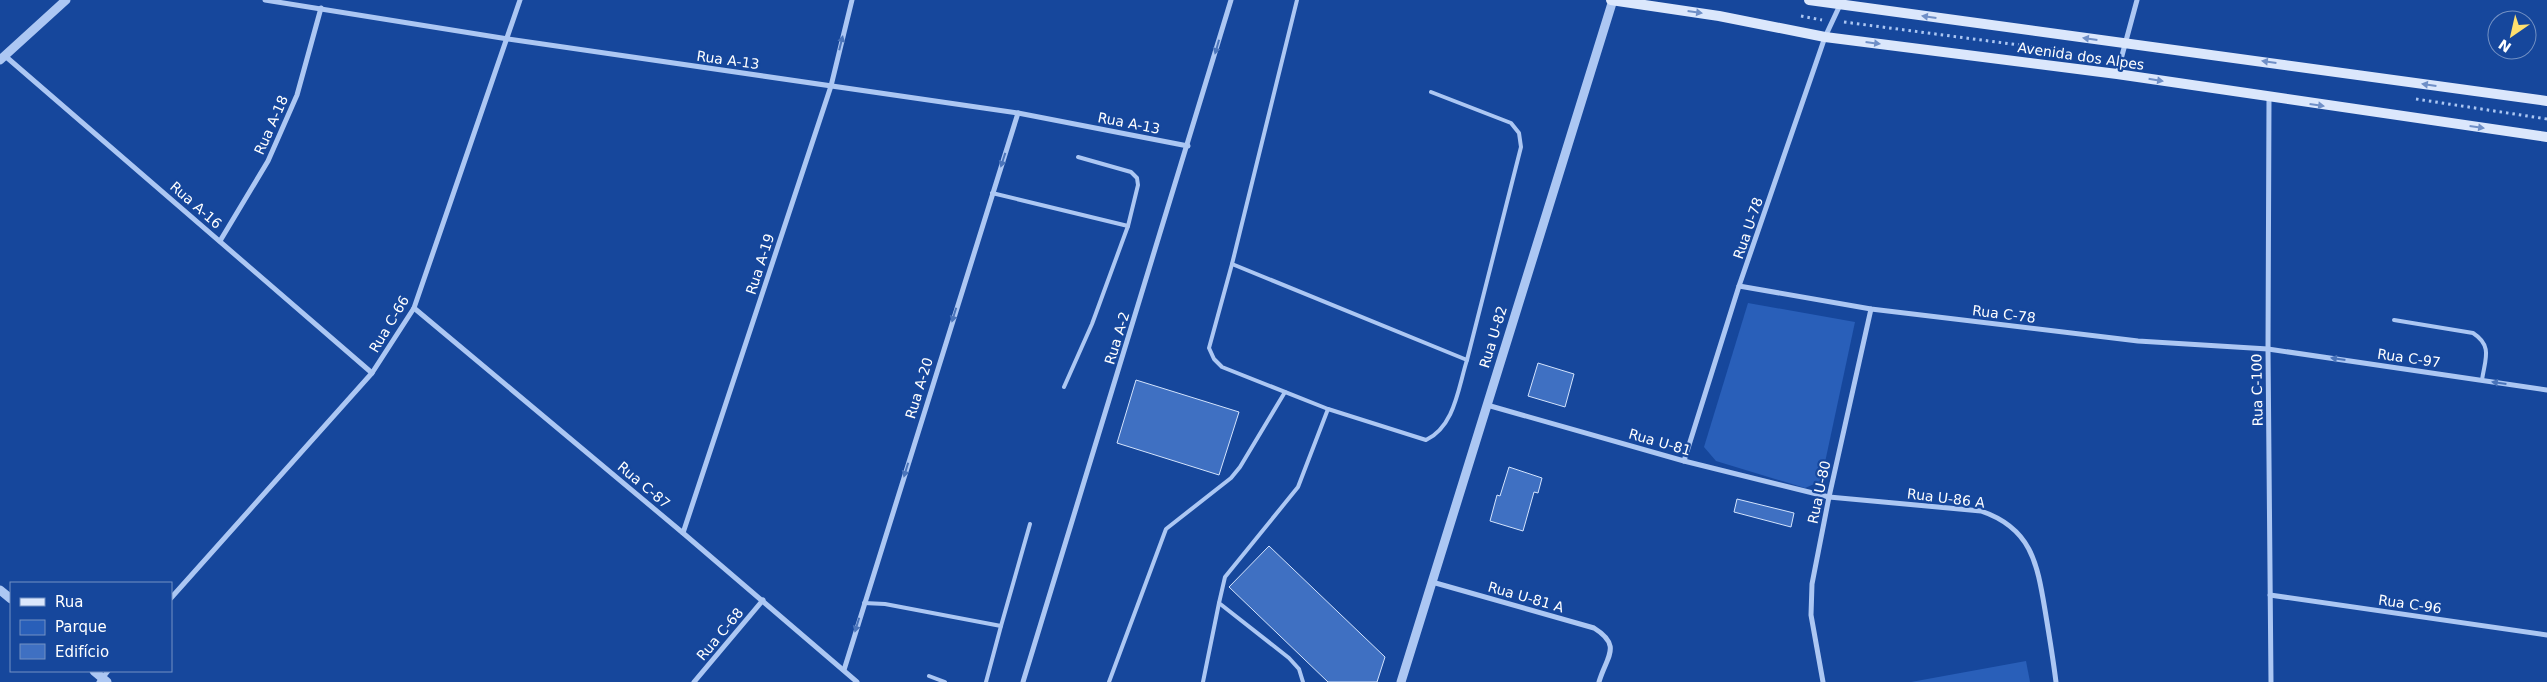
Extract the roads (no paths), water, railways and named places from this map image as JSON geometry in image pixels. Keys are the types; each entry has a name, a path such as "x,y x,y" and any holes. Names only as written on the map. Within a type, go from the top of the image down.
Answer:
{"main road":[{"name":"Avenida dos Alpes","path":"1612,0 1720,16 1825,37 2117,74 2269,98 2547,137"},
{"name":"Avenida dos Alpes","path":"1809,0 2547,101"}],"street":[{"path":"2,57 66,0"},
{"name":"Rua A-13","path":"265,0 508,39 1018,113 1188,146"},
{"name":"Rua C-66","path":"172,597 372,373 414,308 520,0"},
{"name":"Rua A-19","path":"683,533 831,86 852,0"},
{"name":"Rua A-2","path":"1023,682 1231,0"},
{"name":"Rua U-82","path":"1401,682 1612,0"},
{"path":"2117,74 2137,0"},
{"name":"Rua U-78","path":"1684,460 1739,286 1825,37 1840,5"},
{"name":"Rua A-18","path":"220,241 268,161 290,112 297,95 321,8"},
{"name":"Rua A-16","path":"2,57 220,241 372,373"},
{"name":"Rua C-100","path":"2269,98 2268,349 2271,682"},
{"name":"Rua A-20","path":"844,670 1018,113"},
{"name":"Rua C-78","path":"1739,286 1871,309 2138,342 2268,349"},
{"name":"Rua C-87","path":"414,308 763,600 857,682"},
{"name":"Rua U-80","path":"1823,682 1811,615 1812,584 1829,497 1871,309"},
{"name":"Rua C-97","path":"2268,349 2547,390"},
{"name":"Rua U-81","path":"1487,404 1684,460 1829,497"},
{"name":"Rua U-86 A","path":"1829,497 1981,511 1999,517 2014,528 2030,548 2039,571 2056,682"},
{"name":"Rua U-81 A","path":"1432,582 1594,628 1610,641 1610,657 1599,682"},
{"path":"0,590 10,598"},
{"name":"Rua C-96","path":"2270,595 2547,635"},
{"name":"Rua C-68","path":"694,682 763,600"}],"lane":[{"path":"1296,0 1232,264 1209,348 1214,359 1222,367 1328,409 1426,440 1438,434 1447,424 1467,360 1521,148 1519,133 1511,123 1432,92"},
{"path":"1064,387 1092,324 1128,226 1138,186 1137,178 1131,172 1078,157"},
{"path":"992,193 1128,226"},
{"path":"1232,264 1467,360"},
{"path":"2394,320 2473,333 2479,337 2485,342 2487,353 2482,380"},
{"path":"1109,682 1166,529 1231,478 1240,467 1285,392"},
{"path":"1203,682 1225,577 1298,487 1328,409"},
{"path":"986,682 1030,524"},
{"path":"864,603 885,604 1001,626"},
{"path":"1219,603 1289,658 1299,669 1303,682"},
{"path":"929,676 945,682"}]}
